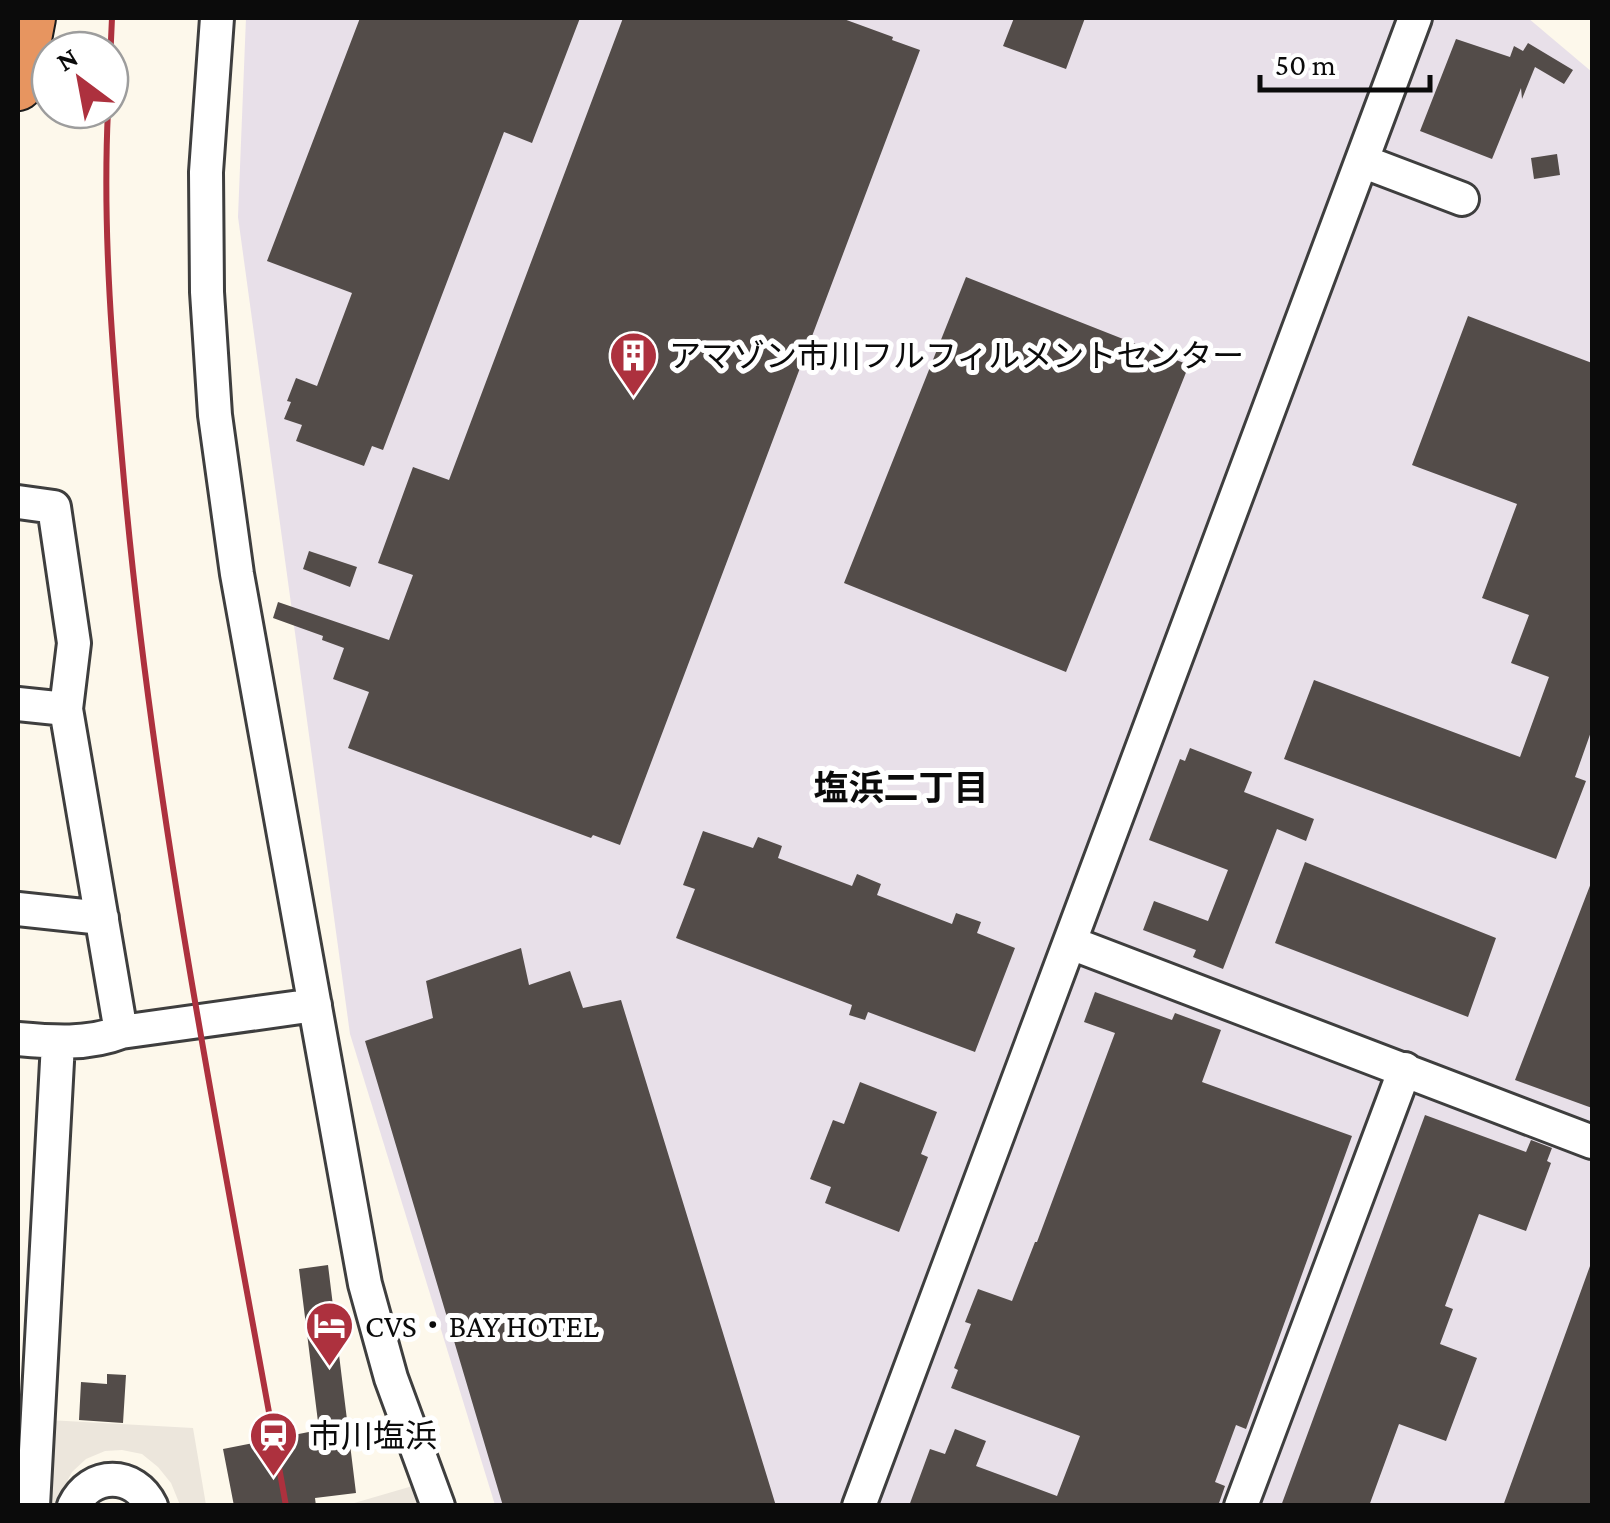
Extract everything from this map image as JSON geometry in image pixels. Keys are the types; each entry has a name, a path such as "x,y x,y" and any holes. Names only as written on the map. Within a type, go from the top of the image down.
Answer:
{"highway":[{"path":"18,86 31,18"}],"street":[{"path":"217,18 206,172 207,292 215,414 236,574 369,1299 397,1396 438,1506"},
{"path":"859,1506 1415,18"},
{"path":"1362,161 1462,199"},
{"path":"18,502 54,507 74,643 66,709 121,1032"},
{"path":"18,704 66,709"},
{"path":"18,908 102,918"},
{"path":"1071,943 1592,1142"},
{"path":"18,1040 58,1043 105,1038 121,1032 315,1005"},
{"path":"32,1506 58,1043"},
{"path":"1241,1506 1405,1069"},
{"path":"74,1506 89,1486 109,1480 134,1485 151,1506"}],"shaded area":[{"path":"246,18 1528,18 1592,72 1592,1505 495,1505 350,1034 238,217"},
{"path":"48,1420 193,1428 206,1505 180,1505 171,1483 158,1467 142,1454 122,1450 105,1451 86,1459 72,1472 62,1491 61,1505 44,1506"},
{"path":"416,1485 423,1506 344,1506"}],"building":[{"path":"360,18 580,18 532,143 504,132 383,450 372,446 364,466 296,441 302,425 284,419 296,378 317,386 352,293 267,261"},
{"name":"アマゾン市川フルフィルメントセンター","path":"623,18 841,18 920,50 620,845 593,835 591,838 348,748 369,692 333,679 344,648 273,618 278,602 389,640 413,575 378,563 413,467 449,480"},
{"path":"1014,18 1085,18 1066,69 1003,46"},
{"path":"1456,39 1510,57 1514,46 1523,51 1528,43 1573,70 1564,84 1535,67 1522,99 1521,88 1492,159 1420,131"},
{"path":"1557,154 1560,175 1534,179 1531,158"},
{"path":"966,277 1189,365 1066,672 844,583"},
{"path":"1468,316 1592,363 1592,729 1575,777 1586,781 1556,859 1284,759 1314,680 1520,757 1549,677 1511,663 1529,615 1482,598 1517,504 1412,465"},
{"path":"309,551 357,567 350,587 303,569"},
{"path":"1190,748 1252,772 1244,792 1314,819 1306,841 1277,829 1223,969 1193,957 1196,950 1143,930 1154,901 1208,921 1228,870 1149,840 1180,759 1185,761"},
{"path":"703,831 753,848 758,837 782,846 778,858 852,886 857,874 881,884 877,895 952,924 956,913 981,922 977,933 1015,948 975,1052 868,1012 865,1020 849,1015 852,1005 676,938 695,889 683,885"},
{"path":"1305,862 1496,938 1468,1017 1275,943"},
{"path":"1592,883 1592,1108 1515,1080"},
{"path":"521,948 529,985 570,971 583,1008 621,1000 776,1506 503,1506 365,1041 433,1018 426,981"},
{"path":"1095,992 1172,1020 1175,1013 1221,1030 1202,1082 1352,1136 1246,1429 1236,1425 1215,1482 1225,1486 1218,1506 909,1506 930,1449 945,1454 955,1429 986,1441 976,1466 1057,1496 1080,1436 951,1388 958,1370 954,1368 971,1324 965,1322 978,1289 1012,1301 1115,1033 1084,1022"},
{"path":"860,1082 937,1112 921,1154 928,1157 899,1232 825,1203 831,1187 810,1179 833,1120 844,1124"},
{"path":"1425,1115 1526,1152 1531,1140 1552,1148 1547,1161 1551,1163 1526,1231 1479,1214 1445,1306 1453,1309 1440,1344 1477,1358 1446,1441 1399,1424 1369,1506 1281,1506"},
{"path":"328,1265 356,1493 315,1498 316,1506 234,1506 223,1449 319,1430 299,1269"},
{"path":"1590,1266 1592,1506 1503,1506"},
{"path":"107,1374 126,1375 123,1423 79,1420 81,1382 107,1384"}],"railway":[{"path":"111,30 112,18"},
{"path":"108,130 110,296 137,610 194,995 286,1506"}],"place":[{"name":"アマゾン市川フルフィルメントセンター","path":"634,398"},
{"name":"CVS・BAY HOTEL","path":"330,1368"},
{"name":"市川塩浜","path":"274,1478"}],"district":[{"name":"塩浜二丁目","path":"901,788"}]}
